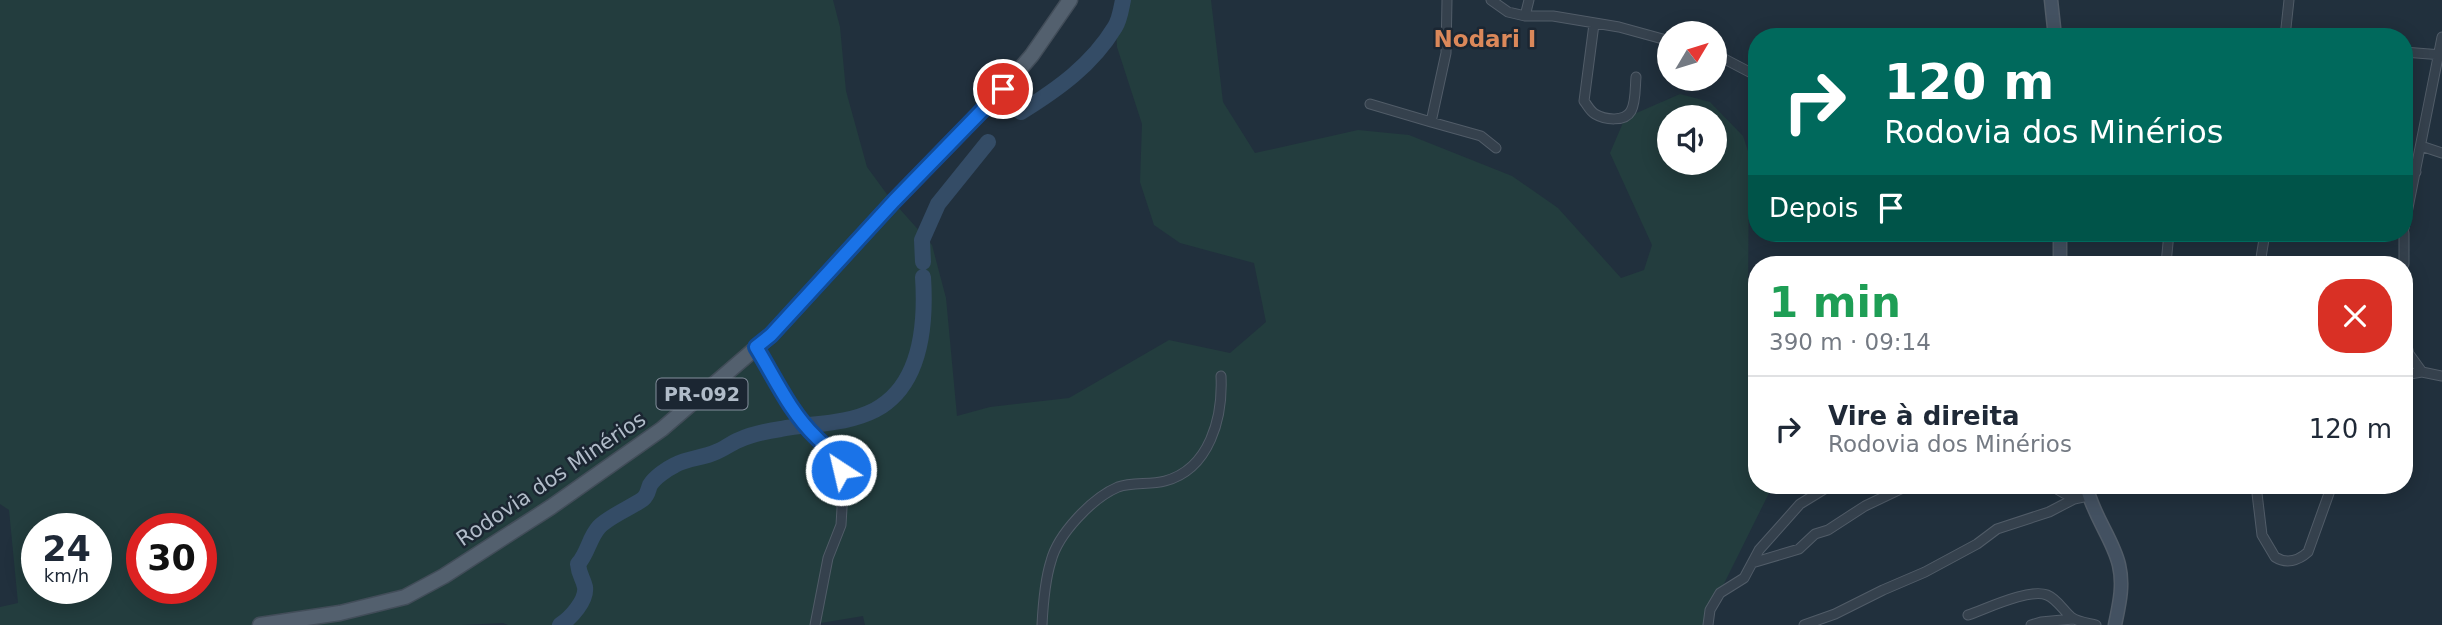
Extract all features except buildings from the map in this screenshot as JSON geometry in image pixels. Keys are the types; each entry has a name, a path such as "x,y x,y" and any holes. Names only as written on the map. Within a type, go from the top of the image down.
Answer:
{"main road":[{"name":"Rodovia dos Minérios","path":"260,625 340,613 405,597 444,576 637,448 771,335 894,201 1003,89 1039,46 1070,0"}],"street":[{"path":"1431,122 1446,53 1447,0"},
{"path":"1491,0 1508,12 1525,16 1553,16 1619,27 1657,37"},
{"path":"1525,16 1529,0"},
{"path":"2051,0 2054,28"},
{"path":"2286,28 2289,0"},
{"path":"1594,24 1584,101 1592,113 1602,118 1617,119 1627,116 1633,109 1636,77"},
{"path":"2413,186 2442,37"},
{"path":"2413,53 2440,55"},
{"path":"1727,60 1748,71"},
{"path":"1370,104 1480,136 1496,148"},
{"path":"2421,146 2442,153"},
{"path":"756,347 790,407 813,435 831,448 840,461 843,491 841,525 828,558 815,625"},
{"path":"2413,360 2422,372"},
{"path":"2413,374 2422,372 2442,376"},
{"path":"1042,625 1051,560 1071,525 1103,494 1121,486 1165,481 1181,475 1194,465 1210,444 1220,404 1220,376"},
{"path":"1708,625 1710,610 1720,593 1740,582 1759,550 1800,504 1816,494"},
{"path":"1752,563 1799,549 1815,534 1828,530 1865,506 1890,494"},
{"path":"2065,494 2074,499"},
{"path":"1804,625 1835,614 1925,572 1977,544 1997,529 2049,512 2081,494"},
{"path":"2088,494 2118,562 2121,593 2115,625"},
{"path":"2257,494 2262,535 2275,556 2288,561 2302,558 2308,552 2329,494"},
{"path":"1968,615 2020,597 2039,594 2048,595 2073,619"},
{"path":"2031,625 2073,619 2096,625"}],"green space":[{"path":"0,0 833,0 840,27 846,91 867,167 889,197 932,245 946,298 957,416 990,407 1069,398 1169,340 1230,353 1266,322 1254,263 1180,243 1154,225 1140,182 1142,124 1117,47 1117,0 1211,0 1223,102 1255,153 1358,130 1409,135 1512,176 1558,208 1621,278 1644,270 1652,245 1610,153 1625,118 1680,94 1713,105 1657,105 1657,175 1727,175 1727,120 1743,136 1748,151 1748,494 1769,494 1707,618 1711,625 865,625 863,616 809,625 0,625 0,607 18,603 9,510 0,504"}],"waterway":[{"path":"1021,112 1061,85 1096,53 1117,24 1123,0"},
{"path":"923,262 922,240 938,204 988,142"},
{"path":"560,625 581,603 585,587 578,564 596,531 608,520 643,499 652,482 665,471 749,436 864,415 891,399 903,385 918,351 922,333 923,277"}],"district":[{"name":"Nodari I","path":"1485,39"}],"route":[{"path":"841,470 840,461 831,448 813,435 790,407 756,347 771,335 894,201 1003,89"}]}
